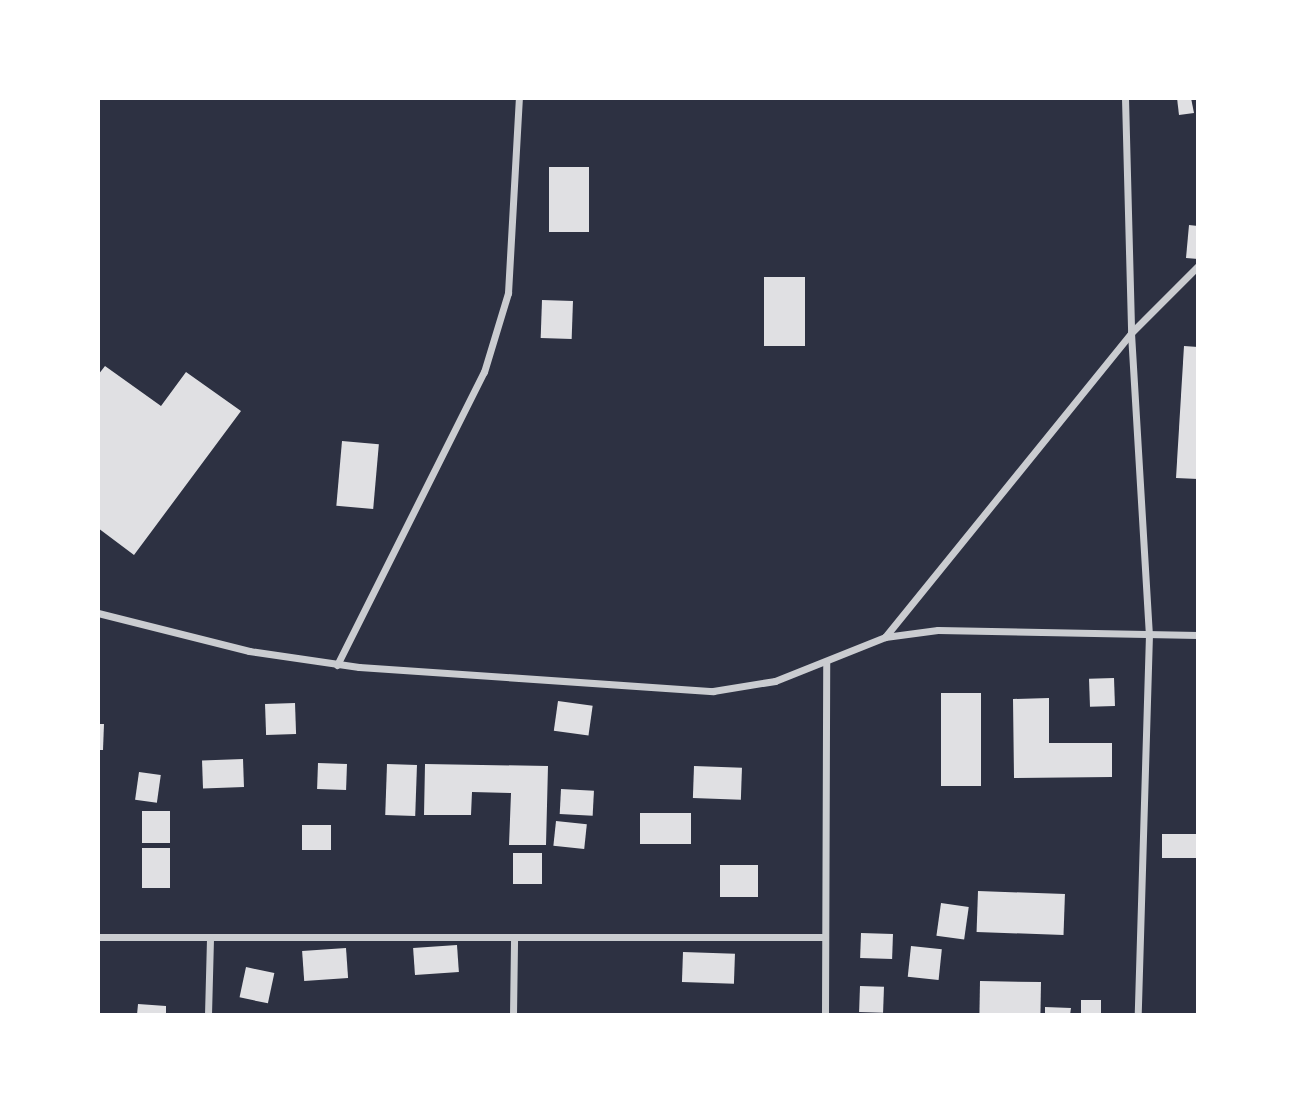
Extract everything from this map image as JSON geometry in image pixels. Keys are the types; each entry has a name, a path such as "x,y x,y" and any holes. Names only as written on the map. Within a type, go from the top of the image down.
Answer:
{"street":[{"path":"337,664 484,372 508,293 519,98"},
{"path":"1125,98 1130,333 1149,634 1138,1015"},
{"path":"885,637 1130,333 1198,266"},
{"path":"98,613 249,651 337,664 635,689 713,691 775,681 826,663 885,637 938,630 1198,635"},
{"path":"825,1015 826,663"},
{"path":"98,937 825,937"},
{"path":"208,1015 210,939"},
{"path":"513,1015 514,939"}],"building":[{"path":"1177,98 1191,98 1194,113 1179,115"},
{"path":"549,167 589,167 589,232 549,232"},
{"path":"1189,225 1198,226 1198,259 1186,258"},
{"path":"764,277 805,277 805,346 764,346"},
{"path":"542,300 573,301 572,339 541,338"},
{"path":"1184,346 1198,347 1198,479 1176,478"},
{"path":"105,366 161,406 186,372 241,411 134,555 98,528 98,375"},
{"path":"342,441 379,444 373,509 336,506"},
{"path":"1114,678 1115,706 1090,707 1089,679"},
{"path":"941,693 981,693 981,786 941,786"},
{"path":"1049,698 1049,743 1112,743 1112,777 1014,778 1013,699"},
{"path":"558,701 593,706 588,736 554,731"},
{"path":"295,703 296,734 266,735 265,704"},
{"path":"98,724 104,724 103,750 98,750"},
{"path":"243,759 244,787 203,788 202,760"},
{"path":"318,763 347,764 346,790 317,789"},
{"path":"387,764 417,765 415,816 385,815"},
{"path":"425,764 548,766 546,845 509,845 511,793 472,792 471,815 424,815"},
{"path":"694,766 742,768 741,800 693,798"},
{"path":"139,772 161,775 157,803 135,800"},
{"path":"561,789 594,791 593,816 560,814"},
{"path":"142,811 170,811 170,843 142,843"},
{"path":"640,813 691,813 691,844 640,844"},
{"path":"556,821 587,824 584,849 553,846"},
{"path":"302,825 331,825 331,850 302,850"},
{"path":"1162,834 1198,834 1198,858 1162,858"},
{"path":"142,848 170,848 170,888 142,888"},
{"path":"513,853 542,853 542,884 513,884"},
{"path":"720,865 758,865 758,897 720,897"},
{"path":"978,891 1065,894 1064,935 977,932"},
{"path":"941,903 969,907 964,940 936,936"},
{"path":"861,933 893,934 892,959 860,958"},
{"path":"457,945 459,972 415,975 413,948"},
{"path":"911,946 942,949 939,980 908,977"},
{"path":"346,948 348,978 304,981 302,951"},
{"path":"683,952 735,954 734,984 682,982"},
{"path":"246,967 274,973 268,1003 240,997"},
{"path":"980,981 1041,982 1040,1015 979,1015"},
{"path":"860,986 884,987 883,1013 859,1012"},
{"path":"1081,1000 1101,1000 1101,1015 1081,1015"},
{"path":"138,1004 166,1006 166,1015 137,1015"},
{"path":"1045,1007 1071,1008 1070,1015 1045,1015"}]}
